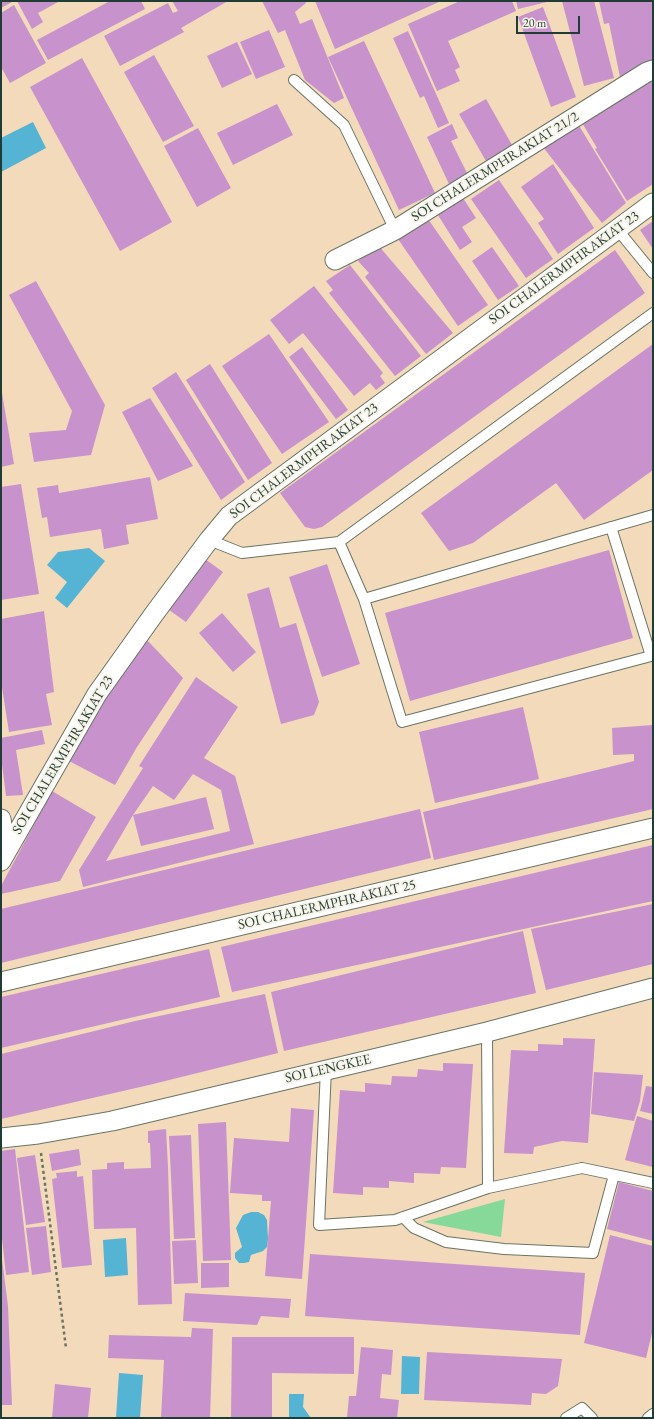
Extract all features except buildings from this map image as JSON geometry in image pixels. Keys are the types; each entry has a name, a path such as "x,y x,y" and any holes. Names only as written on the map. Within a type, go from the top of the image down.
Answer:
{"street":[{"name":"SOI CHALERMPHRAKIAT 21/2","path":"335,260 394,230 647,72 653,70"},
{"name":"SOI CHALERMPHRAKIAT 23","path":"3,856 96,694 209,540 229,516 653,203"},
{"path":"1,819 3,856"},
{"name":"SOI CHALERMPHRAKIAT 25","path":"1,982 653,828"},
{"name":"SOI LENGKEE","path":"1,1138 38,1134 112,1121 487,1032 653,988"}],"lane":[{"path":"294,80 344,125 394,230"},
{"path":"617,229 653,273"},
{"path":"209,540 242,553 339,542 653,313"},
{"path":"364,600 653,515"},
{"path":"339,542 364,600 402,722 652,656 611,528"},
{"path":"487,1032 488,1188"},
{"path":"326,1069 319,1225 395,1220 488,1188 582,1168 653,1184"},
{"path":"403,1217 414,1228 446,1242 504,1249 593,1253 614,1175"},
{"path":"566,1418 582,1408 592,1418"},
{"path":"648,1418 653,1414"}],"path":[{"path":"38,1134 66,1348"}],"green space":[{"path":"505,1199 501,1237 423,1222"}],"water":[{"path":"33,122 46,148 1,172 1,138"},
{"path":"89,548 105,561 67,608 55,598 67,582 47,565 58,552"},
{"path":"251,1212 258,1212 264,1215 267,1220 267,1247 263,1251 251,1255 249,1262 239,1263 235,1258 235,1253 242,1247 236,1228 243,1215"},
{"path":"126,1238 128,1275 105,1277 103,1240"},
{"path":"402,1356 420,1357 419,1394 401,1394"},
{"path":"119,1373 143,1375 140,1418 116,1418"},
{"path":"289,1394 304,1394 303,1407 311,1418 289,1418"}]}
